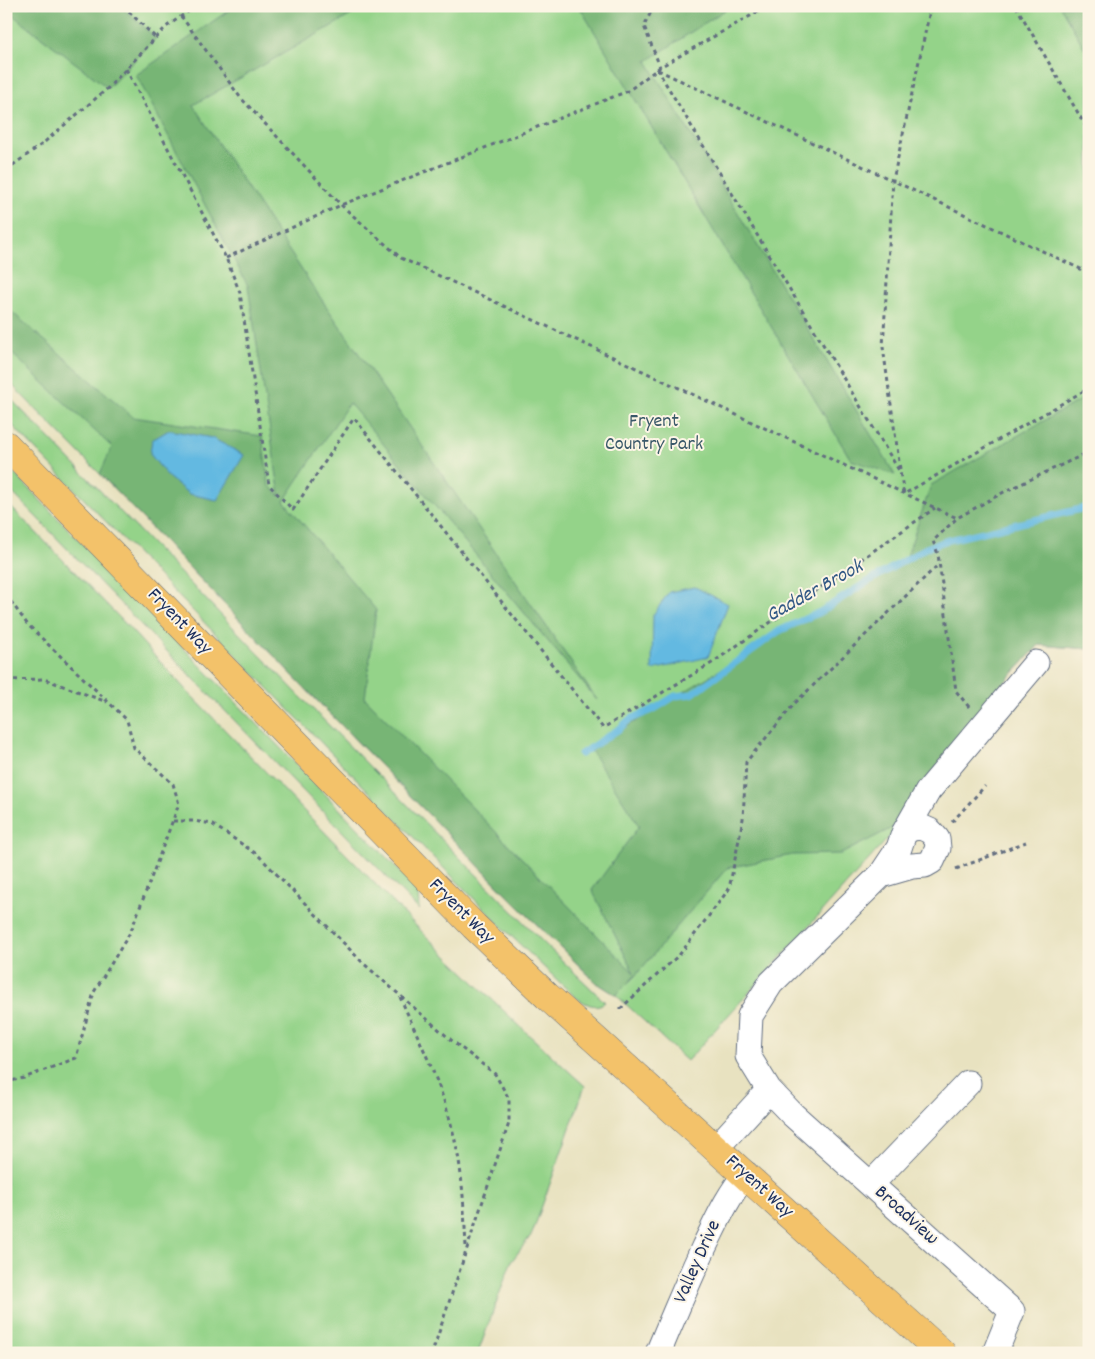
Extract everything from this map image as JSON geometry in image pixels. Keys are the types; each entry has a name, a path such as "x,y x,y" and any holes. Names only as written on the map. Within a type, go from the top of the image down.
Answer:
{"main road":[{"name":"Fryent Way","path":"6,445 474,926 547,996 942,1353"}],"street":[{"name":"Broadview","path":"995,1353 1012,1311 792,1114 768,1090 748,1056 750,1016 771,982 881,875 899,848 904,833 928,791 1036,663"},
{"path":"904,833 912,828 921,827 930,831 935,850"},
{"name":"Broadview","path":"881,875 912,866 925,865 935,850"},
{"path":"871,1184 968,1082"},
{"path":"716,1148 768,1090"},
{"name":"Valley Drive","path":"658,1353 690,1277 725,1204 734,1188 746,1174"}],"path":[{"path":"123,6 156,38"},
{"path":"6,170 41,145 108,88 166,27 196,6"},
{"path":"654,6 644,26 659,68 900,472"},
{"path":"226,258 341,205 628,91 659,68 768,6"},
{"path":"904,494 883,347 893,180 931,6"},
{"path":"1016,6 1089,132"},
{"path":"182,16 240,97 341,205 401,258 957,518"},
{"path":"659,68 1089,272"},
{"path":"126,69 226,258 240,293 269,485 293,510 354,418 603,728 712,663 934,508"},
{"path":"904,494 1089,388"},
{"path":"983,725 956,690 938,554 933,541 957,518 1004,492 1089,452"},
{"path":"620,1009 680,954 728,889 743,819 746,762 795,703 939,564"},
{"path":"6,595 28,625 127,720 134,748 173,784 179,804 131,931 94,992 76,1058 24,1078 6,1082"},
{"path":"6,680 44,679 108,702"},
{"path":"985,786 935,850 948,873 1026,842"},
{"path":"173,821 194,821 212,824 258,855 363,963 451,1040 495,1074 509,1099 509,1123 432,1353"},
{"path":"398,994 437,1081 455,1136 462,1187 466,1248"}],"green space":[{"name":"Fryent Country Park","path":"6,6 1089,6 1089,649 1039,645 976,713 902,823 687,1061 616,995 597,983 515,903 6,379"},
{"path":"6,6 120,6 156,38 108,88 6,10"},
{"path":"235,6 367,6 193,105 311,284 597,700 349,403 284,501 376,610 365,698 634,973 592,890 639,826 590,749 907,556 931,485 1089,395 1089,649 1039,645 976,713 902,823 841,854 792,855 727,868 636,975 616,995 597,983 515,903 301,684 100,474 112,447 6,348 6,307 133,417 262,436 269,485 280,496 248,286 136,75"},
{"path":"579,6 731,6 647,61 895,475 851,460"},
{"path":"1060,6 1089,6 1089,56"},
{"path":"6,394 294,690 544,943 605,1002 593,1005 574,996 505,930 418,842 6,419"},
{"path":"6,465 418,890 419,910 6,486"},
{"path":"6,502 426,936 585,1086 532,1234 511,1262 478,1353 6,1353"}],"water":[{"path":"169,430 212,438 244,455 217,500 189,494 168,477 150,454 152,440"},
{"path":"695,587 728,604 708,657 652,670 653,615 669,592"}],"waterway":[{"name":"Gadder Brook","path":"581,754 619,729 629,720 656,708 675,696 692,694 779,631 820,612 926,548 945,541 1089,507"}]}
